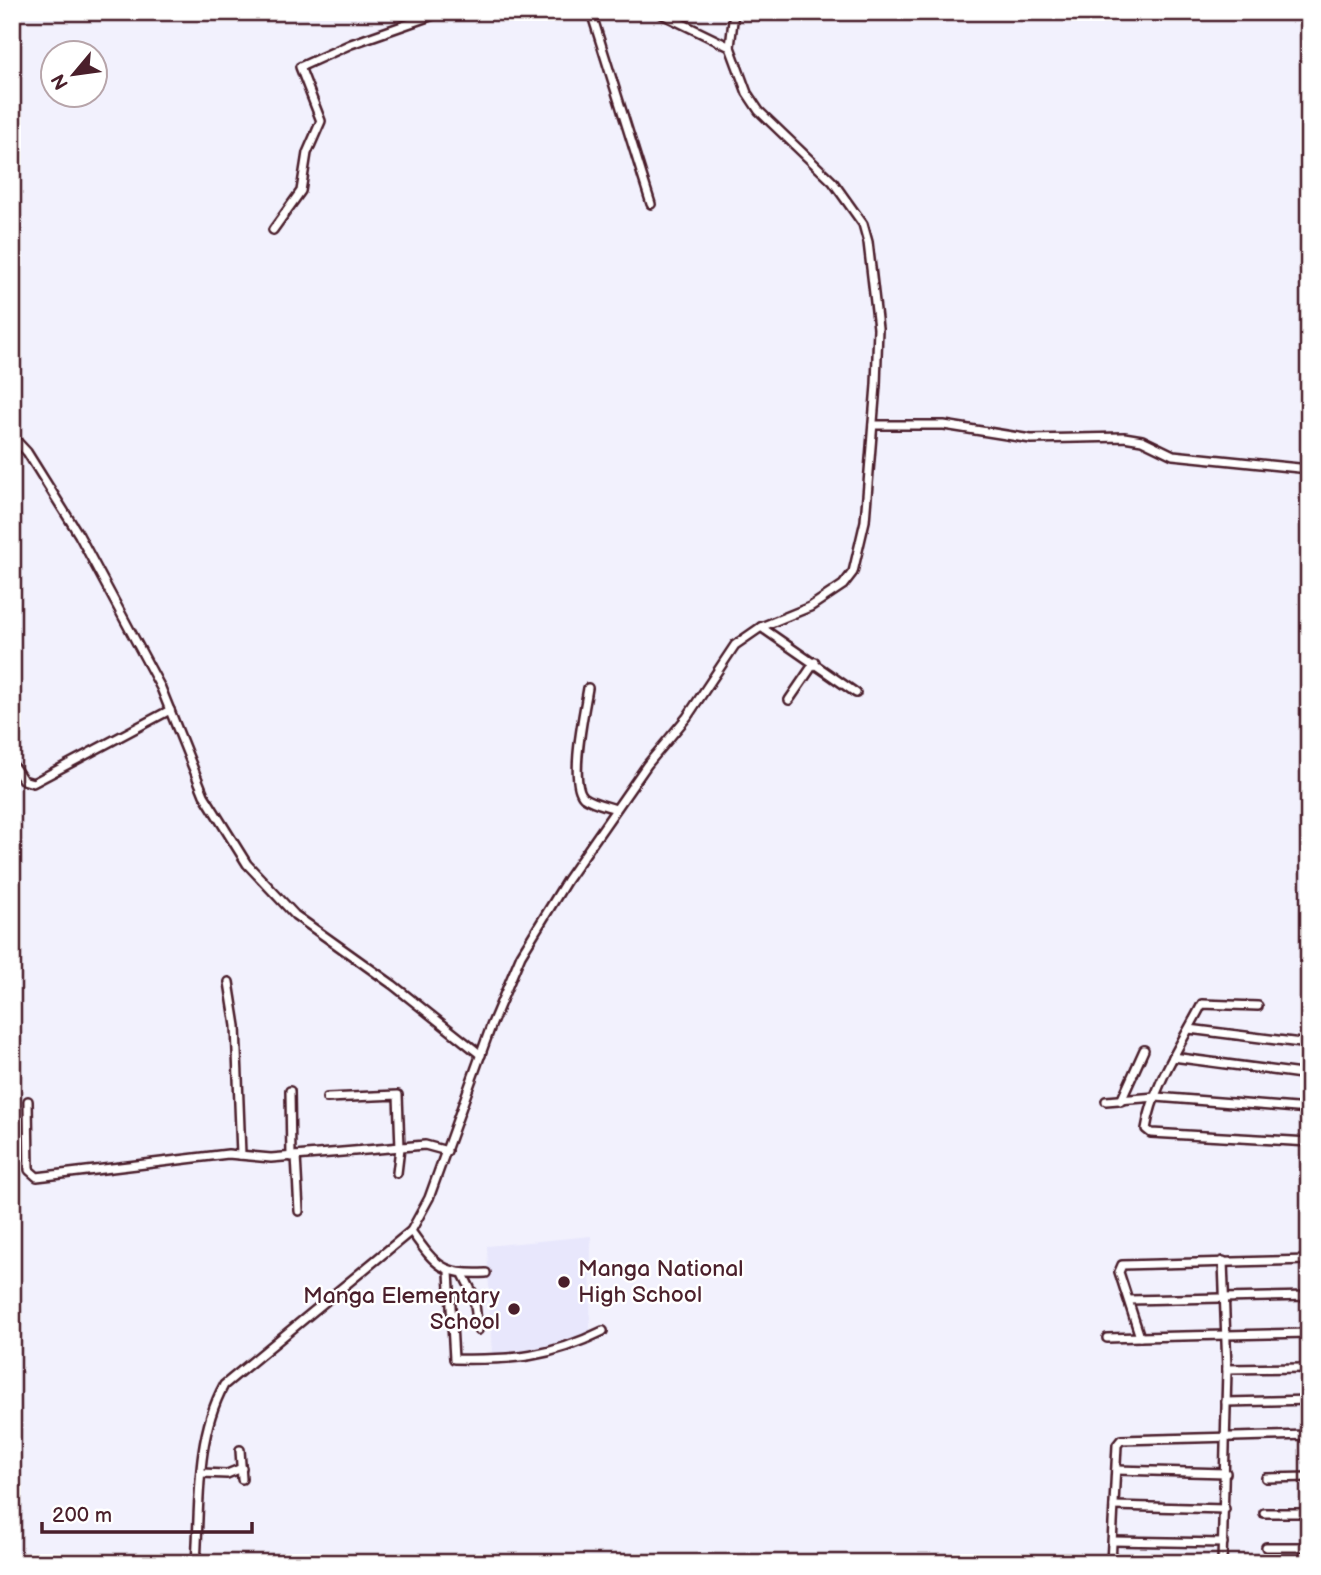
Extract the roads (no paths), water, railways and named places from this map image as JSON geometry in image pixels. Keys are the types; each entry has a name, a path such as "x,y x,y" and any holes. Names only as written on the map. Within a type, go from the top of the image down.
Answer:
{"street":[{"path":"274,230 301,191 307,153 321,121 300,67 351,44 442,12"},
{"path":"591,12 651,204"},
{"path":"658,12 730,47"},
{"path":"196,1563 201,1473 216,1399 230,1377 411,1231 424,1210 481,1055 522,955 541,919 616,809 687,717 734,645 761,627 810,607 843,585 853,572 864,527 878,328 868,242 863,224 834,181 760,111 747,93 730,47 734,12"},
{"path":"873,425 944,425 1031,439 1124,437 1142,440 1173,455 1309,469"},
{"path":"12,436 27,452 79,535 157,680 204,795 225,832 266,887 295,915 393,985 481,1055"},
{"path":"761,627 856,693"},
{"path":"789,700 815,662"},
{"path":"588,688 576,757 581,792 586,799 616,809"},
{"path":"12,764 23,780 33,783 170,710"},
{"path":"229,982 236,1026 241,1155"},
{"path":"1258,1006 1204,1003 1174,1057 1146,1127 1151,1133 1309,1144 1307,1156"},
{"path":"1189,1029 1309,1044"},
{"path":"1121,1101 1144,1050"},
{"path":"1174,1057 1309,1074"},
{"path":"290,1091 299,1211"},
{"path":"327,1098 397,1094 400,1148 397,1173"},
{"path":"1106,1101 1156,1097 1309,1109"},
{"path":"28,1101 28,1166 30,1173 37,1177 228,1154 263,1158 425,1145 447,1151"},
{"path":"411,1231 435,1262 449,1272 486,1273"},
{"path":"1140,1337 1119,1272 1122,1265 1309,1260"},
{"path":"1222,1563 1227,1369 1223,1261"},
{"path":"449,1272 454,1359 530,1358 603,1331"},
{"path":"463,1274 474,1296 478,1330"},
{"path":"1129,1300 1226,1300 1309,1296"},
{"path":"1107,1338 1309,1333"},
{"path":"1227,1369 1309,1368"},
{"path":"1226,1402 1309,1400"},
{"path":"1111,1563 1117,1445 1124,1438 1309,1435"},
{"path":"240,1450 242,1479"},
{"path":"201,1473 227,1474 242,1468"},
{"path":"1116,1470 1226,1473"},
{"path":"1266,1478 1309,1477"},
{"path":"1114,1506 1225,1509"},
{"path":"1264,1513 1309,1513"},
{"path":"1113,1541 1223,1543"},
{"path":"1266,1548 1309,1547"}],"place":[{"name":"Manga National High School","path":"564,1282"},
{"name":"Manga Elementary School","path":"514,1309"}]}
